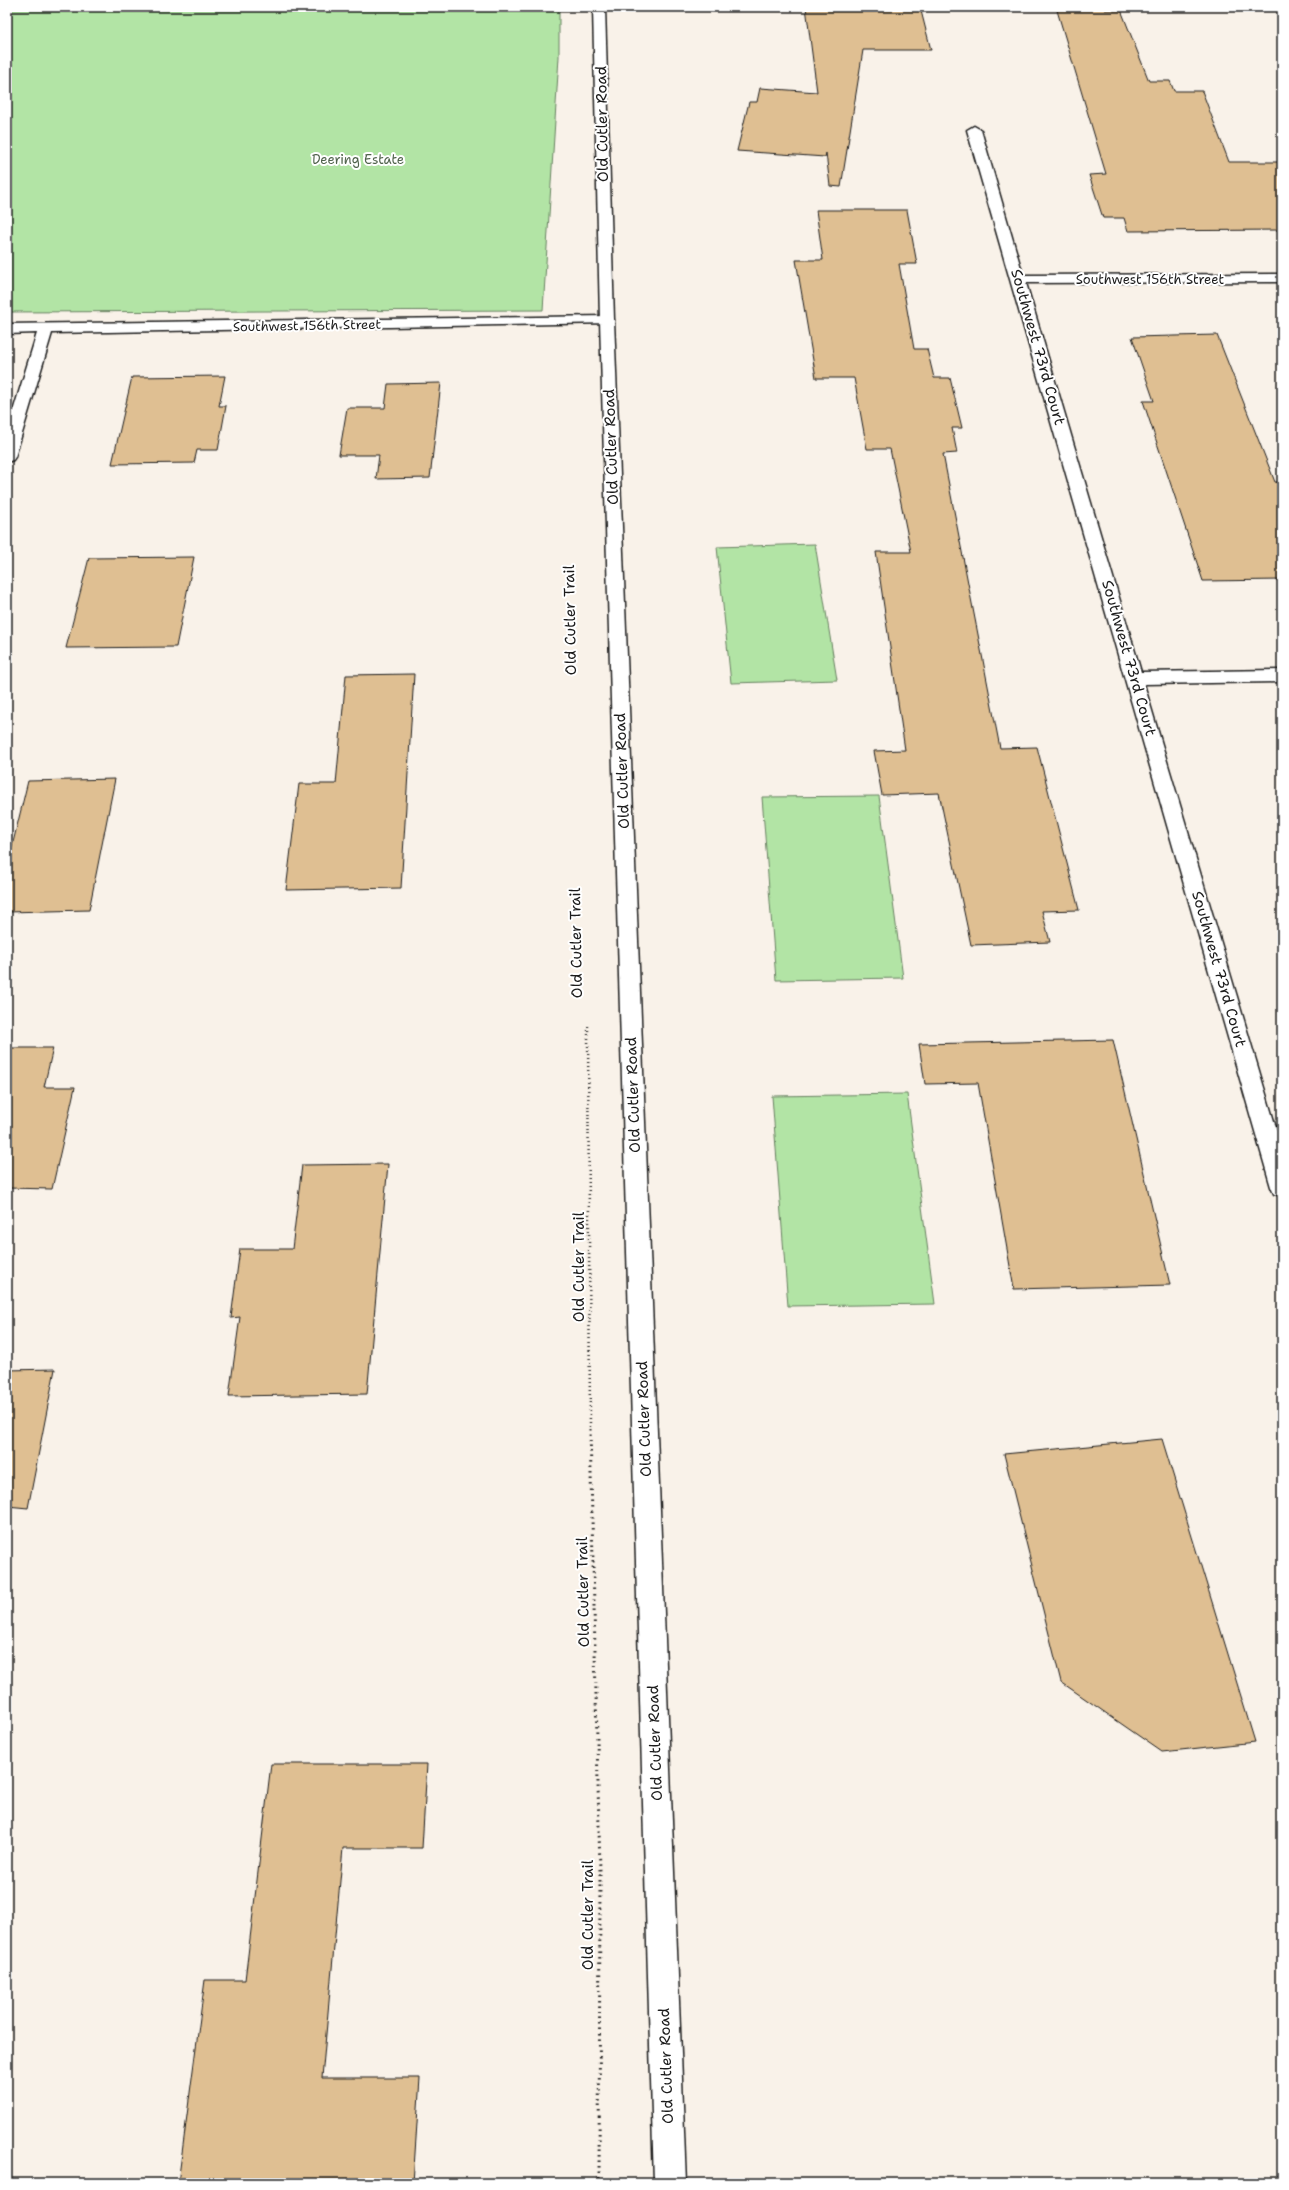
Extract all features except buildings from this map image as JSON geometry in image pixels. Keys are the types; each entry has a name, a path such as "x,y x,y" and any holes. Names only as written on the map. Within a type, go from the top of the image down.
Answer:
{"street":[{"name":"Old Cutler Road","path":"599,7 607,320 670,2183"},
{"name":"Southwest 73rd Court","path":"974,130 1282,1187"},
{"name":"Southwest 156th Street","path":"1018,279 1282,278"},
{"name":"Southwest 156th Street","path":"7,329 607,320"},
{"path":"7,458 46,329"},
{"path":"1134,678 1282,676"}],"path":[{"name":"Old Cutler Trail","path":"588,1019 590,1424 600,1872 599,2183"}],"green space":[{"name":"Deering Estate","path":"7,7 559,7 559,57 543,310 7,312"},
{"path":"815,544 837,680 731,683 717,547"},
{"path":"879,796 903,978 776,980 762,797"},
{"path":"907,1094 935,1304 788,1306 772,1096"}]}
